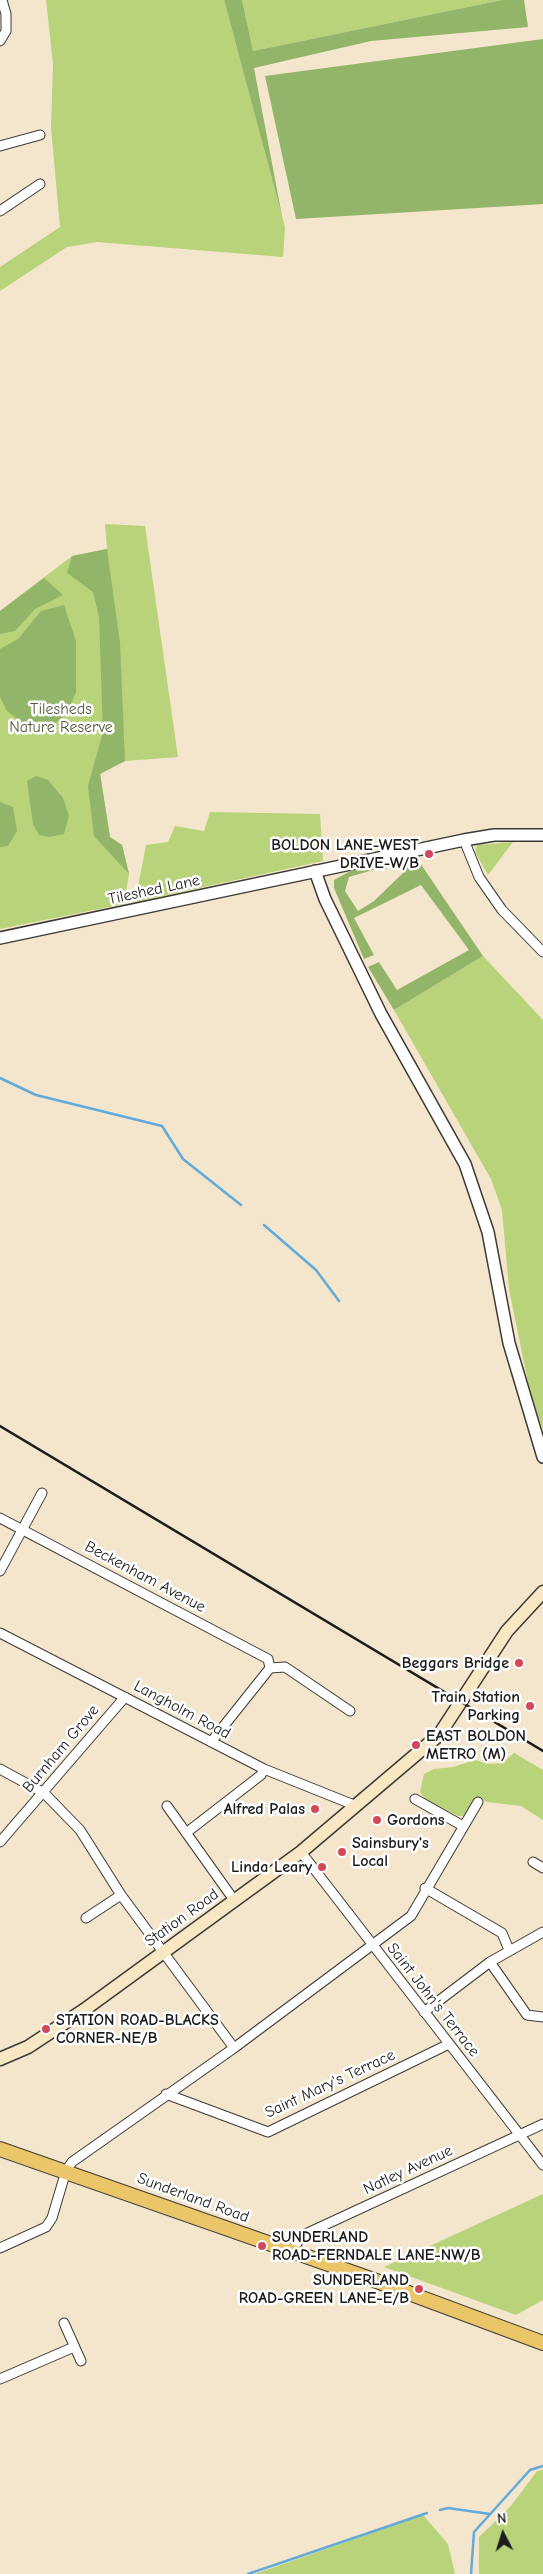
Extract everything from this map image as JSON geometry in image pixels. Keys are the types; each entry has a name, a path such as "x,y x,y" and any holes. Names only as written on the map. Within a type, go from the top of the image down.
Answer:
{"main road":[{"name":"Station Road","path":"0,2059 28,2046 52,2031 301,1852 354,1805 439,1735 507,1631 543,1592"},
{"name":"Sunderland Road","path":"0,2149 543,2342"}],"street":[{"path":"0,41 6,32 6,14 2,0"},
{"path":"0,146 40,135"},
{"path":"0,211 40,184"},
{"name":"Tileshed Lane","path":"0,938 464,840 494,835 543,835"},
{"path":"464,840 479,877 502,910 543,952"},
{"path":"315,871 325,899 381,1014 464,1164 488,1232 510,1343 543,1457"},
{"path":"0,1572 42,1494"},
{"name":"Beckenham Avenue","path":"0,1518 268,1659 270,1668"},
{"name":"Langholm Road","path":"0,1633 264,1769 354,1805"},
{"path":"211,1742 270,1668 285,1667 350,1710"},
{"name":"Burnham Grove","path":"0,1842 44,1793 124,1696"},
{"path":"0,1769 44,1793 80,1830 121,1895 234,2048"},
{"path":"186,1833 262,1775 264,1769"},
{"path":"415,1799 463,1826"},
{"path":"0,2248 46,2227 52,2218 66,2171 72,2162 166,2094 234,2048 411,1916 425,1888 478,1802"},
{"path":"167,1806 234,1900"},
{"name":"Saint John's Terrace","path":"301,1852 543,2165"},
{"path":"532,1862 543,1868"},
{"path":"425,1888 502,1933 509,1950"},
{"path":"86,1918 121,1895"},
{"path":"424,2012 490,1962 543,1932"},
{"path":"490,1962 527,2015 543,2017"},
{"name":"Saint Mary's Terrace","path":"166,2094 268,2132 449,2044"},
{"name":"Natley Avenue","path":"292,2252 302,2236 543,2124"},
{"path":"64,2323 81,2361"},
{"path":"0,2379 74,2346"}],"green space":[{"path":"46,0 224,0 285,227 283,257 97,242 67,247 0,291 0,267 60,227 51,127 53,64"},
{"path":"224,0 242,0 253,51 502,0 524,0 528,27 371,41 254,68 282,216"},
{"path":"242,0 502,0 253,51"},
{"path":"543,39 543,204 296,219 265,76"},
{"name":"Tilesheds Nature Reserve","path":"105,524 145,526 178,757 125,761 100,773 110,837 122,845 129,874 124,904 0,929 0,611 72,556 107,549"},
{"path":"107,549 120,643 125,761 100,774 110,837 122,845 129,874 94,836 88,786 103,732 99,617 93,592 67,573 72,556"},
{"path":"44,578 63,595 35,609 15,631 0,634 0,611"},
{"path":"64,605 76,641 76,692 66,715 51,726 28,727 7,711 0,697 0,649 18,639 41,611"},
{"path":"36,776 48,780 63,798 69,816 64,834 49,837 39,835 33,824 27,781"},
{"path":"0,802 13,807 17,831 8,846 0,847"},
{"path":"210,812 320,814 323,861 135,902 146,845 168,842 175,826 204,831"},
{"path":"513,842 488,875 475,852 477,845"},
{"path":"416,857 483,956 394,1010 368,967 379,962 397,990 469,950 421,885 354,918 374,955 364,959 334,888 334,880 354,869 386,864 387,869 373,870 349,877 345,891 358,911 374,901 403,873 398,860"},
{"path":"483,956 543,1020 543,1429 531,1397 509,1289 502,1210 491,1179 394,1010"},
{"path":"514,1753 543,1770 543,1820 521,1806 487,1802 479,1797 463,1816 458,1816 426,1800 420,1792 424,1774 434,1769 453,1767 475,1760 490,1764 502,1763"},
{"path":"543,2194 543,2300 516,2315 384,2267"},
{"path":"543,2470 543,2574 479,2574 479,2537 511,2506 537,2471"},
{"path":"423,2515 448,2544 455,2574 255,2574"}],"waterway":[{"path":"0,1078 36,1095 162,1126 183,1159 241,1205"},
{"path":"264,1225 316,1270 339,1301"},
{"path":"471,2574 474,2532 530,2470 543,2466"},
{"path":"440,2510 448,2508 490,2514"},
{"path":"248,2574 427,2513"}],"railway":[{"path":"0,1426 543,1751"}],"place":[{"name":"BOLDON LANE-WEST DRIVE-W/B","path":"429,854"},
{"name":"Beggars Bridge","path":"519,1663"},
{"name":"Train Station Parking","path":"530,1706"},
{"name":"EAST BOLDON METRO (M)","path":"416,1745"},
{"name":"Alfred Palas","path":"315,1809"},
{"name":"Gordons","path":"377,1820"},
{"name":"Sainsbury's Local","path":"342,1852"},
{"name":"Linda Leary","path":"322,1867"},
{"name":"STATION ROAD-BLACKS CORNER-NE/B","path":"46,2029"},
{"name":"SUNDERLAND ROAD-FERNDALE LANE-NW/B","path":"262,2246"},
{"name":"SUNDERLAND ROAD-GREEN LANE-E/B","path":"419,2289"}]}
